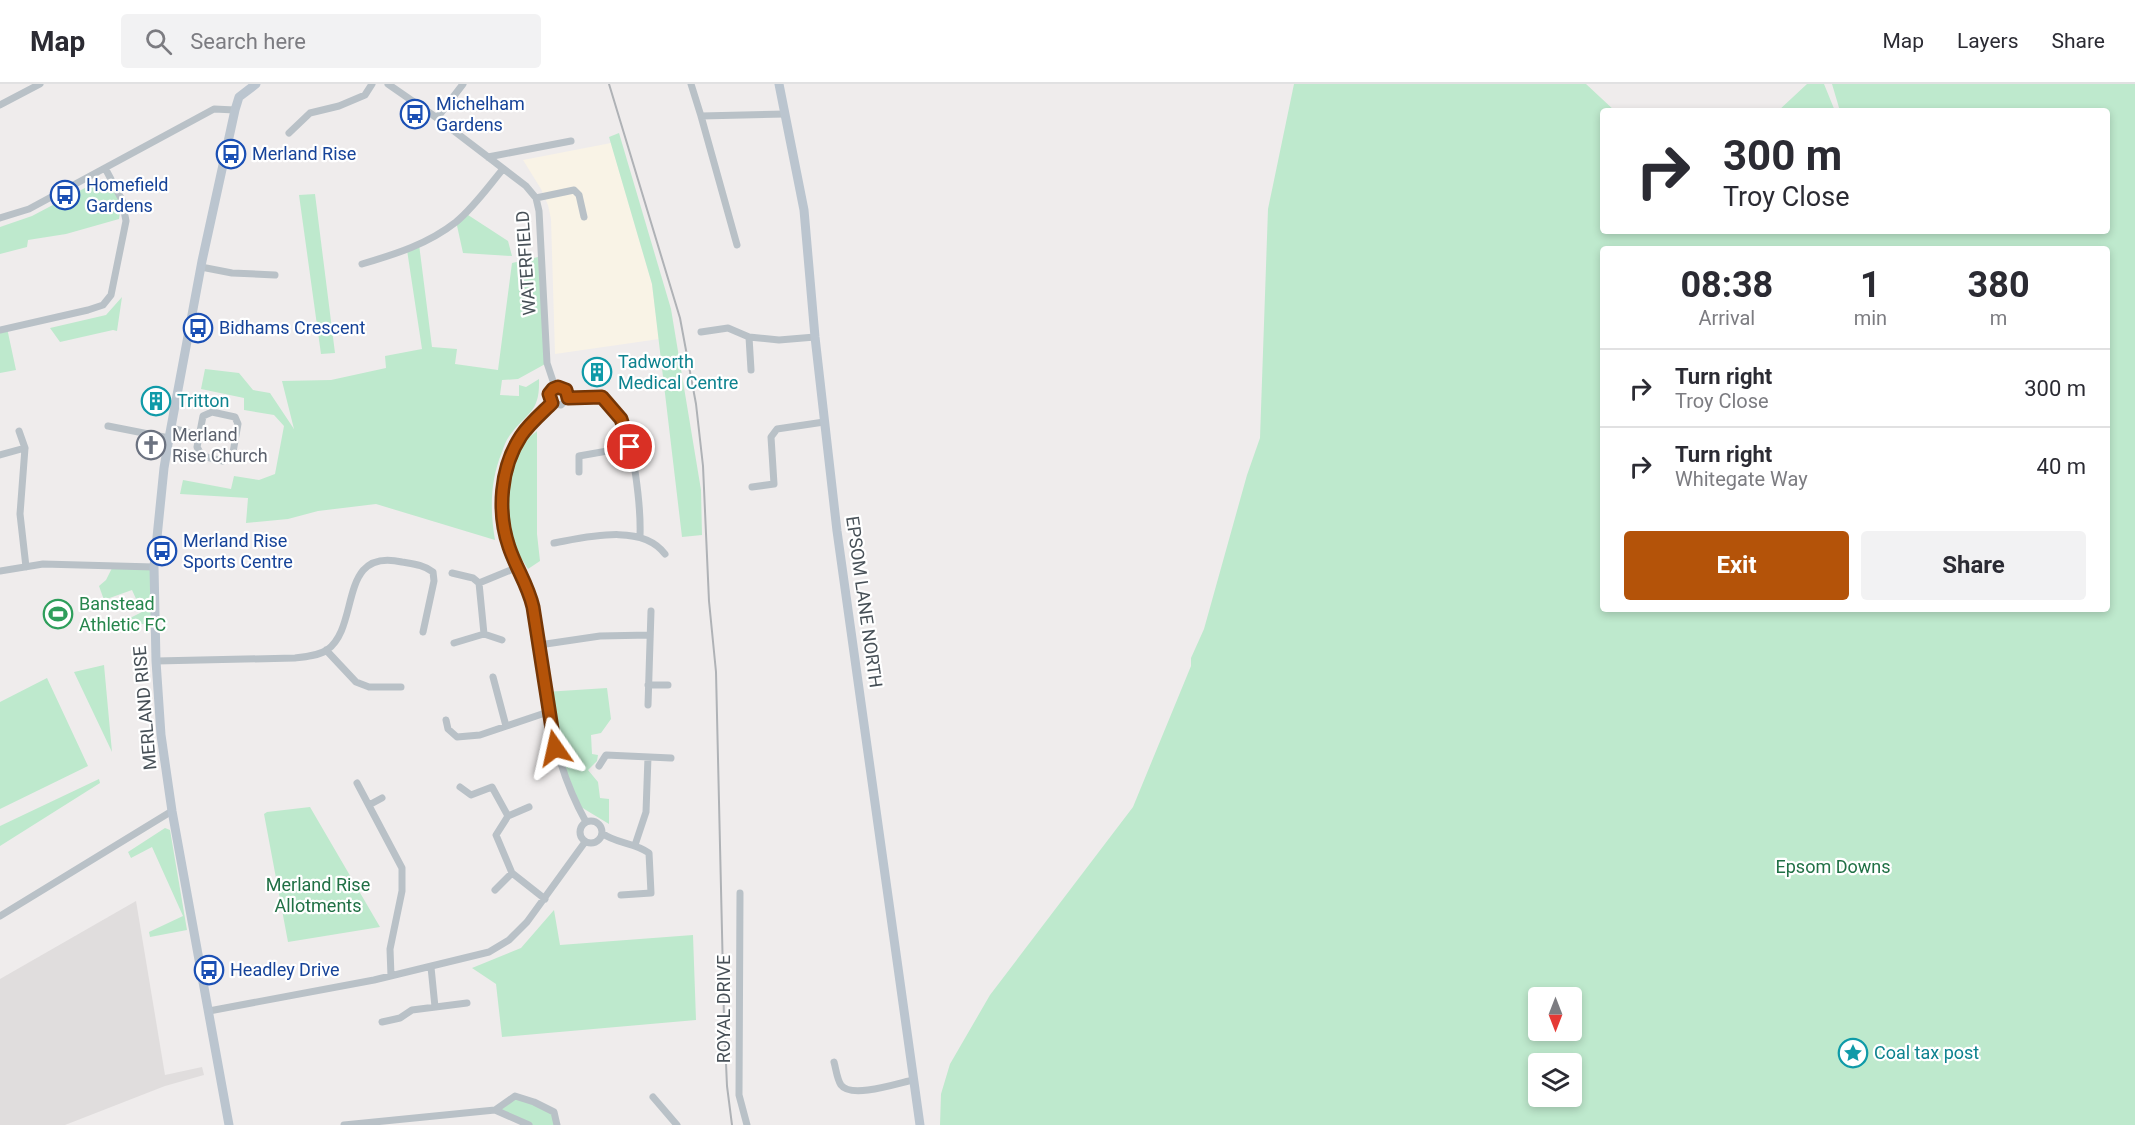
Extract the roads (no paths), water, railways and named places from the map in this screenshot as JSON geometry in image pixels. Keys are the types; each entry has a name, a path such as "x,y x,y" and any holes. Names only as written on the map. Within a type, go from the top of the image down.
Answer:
{"street":[{"path":"0,105 40,84"},
{"path":"0,218 29,209 214,109 235,110 239,97 256,84"},
{"path":"289,134 310,113 339,106 365,95 372,84"},
{"name":"WATERFIELD","path":"388,84 526,186 536,198 541,226 548,363 555,387"},
{"path":"437,118 463,84"},
{"path":"691,84 737,245"},
{"name":"EPSOM LANE NORTH","path":"779,84 804,210 824,422 846,598 920,1125"},
{"name":"MERLAND RISE","path":"229,1125 172,811 161,735 156,661 154,567 159,505 170,433 201,267 235,110"},
{"path":"701,116 785,114"},
{"path":"488,157 571,141"},
{"path":"0,330 103,305 111,295 126,221 122,200 105,168"},
{"path":"362,264 407,250 441,232 470,208 503,169"},
{"path":"536,198 574,190 579,195 584,217"},
{"path":"201,267 232,273 275,275"},
{"path":"702,332 728,328 749,337 779,340 815,337"},
{"path":"749,337 751,370"},
{"path":"552,403 549,394 555,387 566,390 568,398"},
{"path":"552,403 561,405 568,398 602,397 621,419 630,447 641,513 640,536"},
{"path":"552,403 521,436 509,460 503,485 502,507 504,528 530,594 536,619 555,748 567,786 586,822"},
{"path":"212,412 234,417 238,424 232,458 223,461 202,456 197,447 199,435 203,416 212,412"},
{"path":"752,487 774,484 771,436 777,429 824,422"},
{"path":"108,426 199,435"},
{"path":"19,431 25,448 20,514 26,567"},
{"path":"579,472 579,456 630,447"},
{"path":"0,455 25,448"},
{"path":"554,543 596,535 640,536 659,546 665,554"},
{"path":"156,661 295,658 312,656 327,650 341,630 350,596 359,575 371,563 393,560 426,567 433,572 434,581 423,632"},
{"path":"0,571 43,564 75,563 154,567"},
{"path":"479,583 518,567"},
{"path":"452,573 473,578 479,583 484,634"},
{"path":"648,705 651,611"},
{"path":"454,643 484,634 502,640"},
{"path":"539,645 600,636 650,635"},
{"path":"327,650 356,682 369,687 401,687"},
{"path":"493,677 506,726"},
{"path":"648,685 668,685"},
{"path":"446,720 448,729 457,737 480,735 548,712"},
{"path":"599,766 606,755 671,758"},
{"path":"635,845 646,812 648,758"},
{"path":"357,783 402,868 402,891 390,949 391,976"},
{"path":"460,787 471,795 492,787 508,816"},
{"path":"369,805 382,798"},
{"path":"530,807 508,816 496,836 513,873 545,899"},
{"path":"0,916 172,811"},
{"path":"585,842 579,833 581,826 586,822 594,821 602,833 612,841 635,845 649,853 651,893 621,895"},
{"path":"585,842 596,842 602,833"},
{"path":"209,1011 391,976 489,952 509,940 527,922 585,842"},
{"path":"495,890 513,873"},
{"name":"ROYAL DRIVE","path":"740,892 739,1095 747,1125"},
{"path":"432,967 435,1007"},
{"path":"382,1022 400,1018 412,1010 467,1003"},
{"path":"834,1062 843,1088 872,1089 914,1080"},
{"path":"344,1125 495,1110 515,1096 554,1112 556,1125"},
{"path":"652,1097 677,1125"},
{"path":"495,1110 529,1125"}],"railway":[{"path":"609,84 680,318 696,404 703,466 709,601 716,672 724,1018 727,1086 732,1125"}],"place":[{"name":"Michelham Gardens","path":"415,114"},
{"name":"Merland Rise","path":"231,154"},
{"name":"Homefield Gardens","path":"65,195"},
{"name":"Bidhams Crescent","path":"198,328"},
{"name":"Tadworth Medical Centre","path":"597,372"},
{"name":"Tritton","path":"156,401"},
{"name":"Merland Rise Church","path":"151,445"},
{"name":"Merland Rise Sports Centre","path":"162,551"},
{"name":"Banstead Athletic FC","path":"58,614"},
{"name":"Headley Drive","path":"209,970"},
{"name":"Coal tax post","path":"1853,1053"}],"park label":[{"name":"Epsom Downs","path":"1833,867"},
{"name":"Merland Rise Allotments","path":"318,895"}]}
